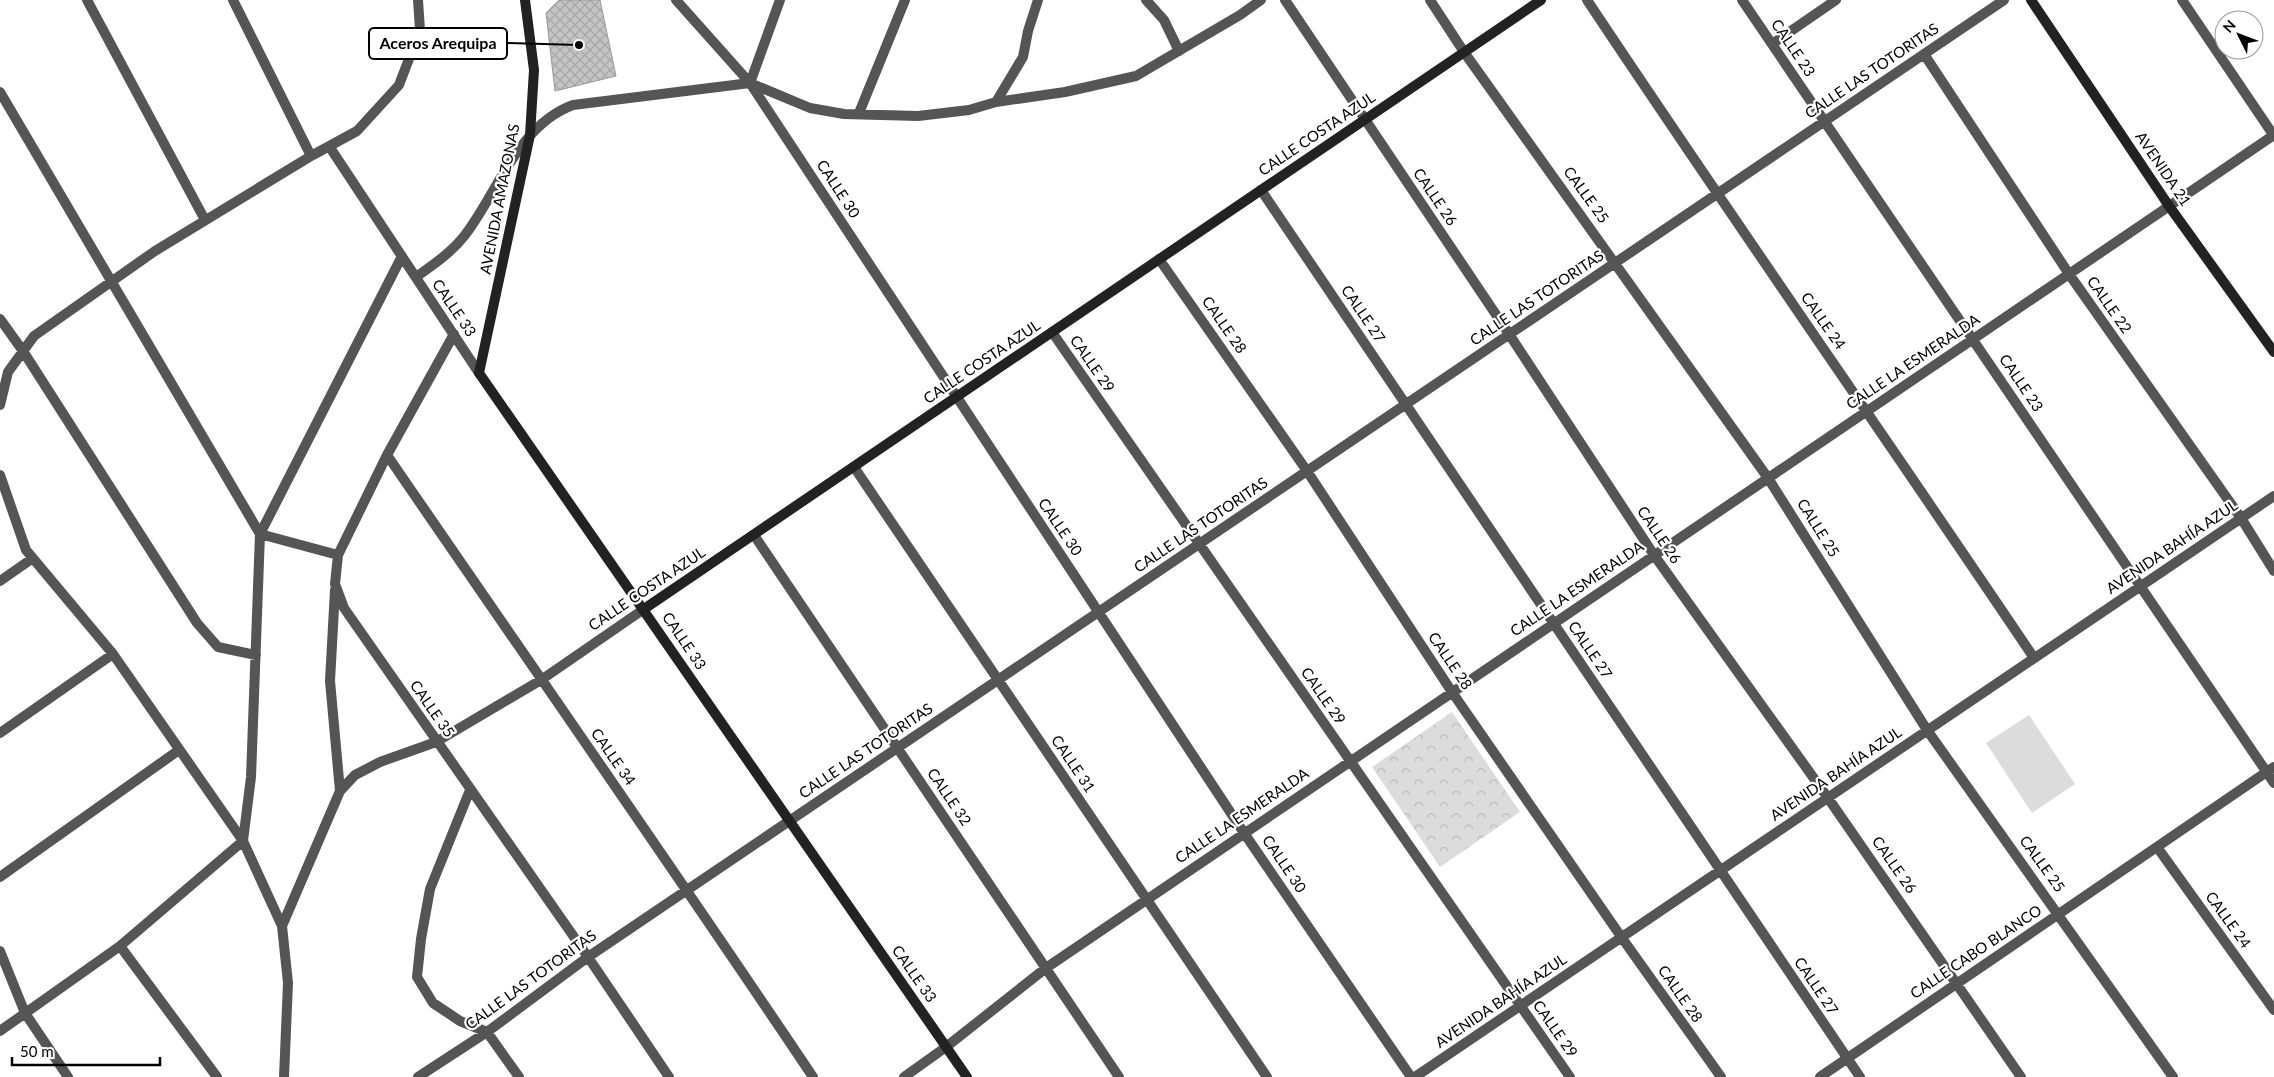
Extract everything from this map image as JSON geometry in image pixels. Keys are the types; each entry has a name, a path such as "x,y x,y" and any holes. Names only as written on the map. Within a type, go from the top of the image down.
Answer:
{"street":[{"path":"87,0 205,220"},
{"path":"233,0 311,156"},
{"path":"0,405 8,372 34,336 155,251 311,156 357,131 399,85 420,30 418,0"},
{"name":"AVENIDA AMAZONAS","path":"479,373 530,134 534,70 524,0"},
{"name":"CALLE 30","path":"676,0 750,83 1244,833 1411,1077"},
{"path":"750,83 780,0"},
{"path":"859,113 905,0"},
{"path":"996,102 1023,57 1028,30 1038,0"},
{"path":"1146,0 1164,20 1179,51"},
{"path":"416,278 436,263 465,236 530,134 561,109 573,105 750,83 810,108 844,114 918,116 969,110 996,102 1065,92 1136,76 1261,0"},
{"name":"CALLE 26","path":"1285,0 1509,334 1654,555 1828,798 1958,983 2021,1077"},
{"name":"CALLE 25","path":"1430,0 1464,52 1616,262 1768,478 1927,730 2173,1077"},
{"name":"CALLE COSTA AZUL","path":"340,791 355,774 380,762 436,742 541,680 1541,0"},
{"name":"CALLE 24","path":"1587,0 1716,195 1867,410 2034,658"},
{"name":"CALLE 23","path":"1742,0 2140,586 2270,770 2274,784"},
{"path":"1772,44 1836,0"},
{"name":"CALLE LAS TOTORITAS","path":"418,1077 487,1032 588,957 2004,0"},
{"name":"AVENIDA 21","path":"2031,0 2169,206 2274,352"},
{"path":"2182,0 2274,135"},
{"name":"CALLE 22","path":"1924,54 2069,274 2241,518 2274,571"},
{"path":"0,92 260,534 338,555"},
{"name":"CALLE LA ESMERALDA","path":"904,1077 946,1047 1046,968 2274,135"},
{"name":"CALLE 33","path":"329,146 479,373 966,1077"},
{"name":"CALLE 27","path":"1261,190 1860,1077"},
{"path":"0,1031 120,946 243,841 251,777 260,534 402,256"},
{"name":"CALLE 28","path":"1159,259 1306,471 1452,692 1622,938 1721,1077"},
{"path":"0,319 23,351 197,623 218,647 256,655"},
{"name":"CALLE 29","path":"1052,332 1570,1077"},
{"name":"CALLE 35","path":"454,334 386,455 338,555 335,584 344,608 588,957 669,1077"},
{"name":"CALLE 34","path":"386,455 688,890 813,1077"},
{"name":"CALLE 31","path":"854,467 1268,1077"},
{"path":"0,475 26,550 112,654 243,841 282,926 288,982 284,1077"},
{"name":"AVENIDA BAHÍA AZUL","path":"1415,1077 2274,496"},
{"name":"CALLE 32","path":"754,535 1119,1077"},
{"path":"0,581 33,558"},
{"path":"282,926 340,791 330,681 335,584"},
{"path":"0,733 112,654"},
{"path":"0,877 179,750"},
{"name":"CALLE CABO BLANCO","path":"1820,1077 2270,770"},
{"path":"470,790 430,890 421,939 417,977 433,1003 460,1021 487,1032 519,1077"},
{"name":"CALLE 24","path":"2157,847 2274,1010"},
{"path":"120,946 217,1077"},
{"path":"0,951 25,1013 68,1077"}],"green space":[{"path":"1452,712 1520,812 1440,867 1372,767"},
{"path":"2029,715 2075,784 2032,813 1986,743"}],"building":[{"path":"559,0 600,0 616,76 555,91 546,13"}],"place":[{"name":"Aceros Arequipa","path":"579,45"}]}
